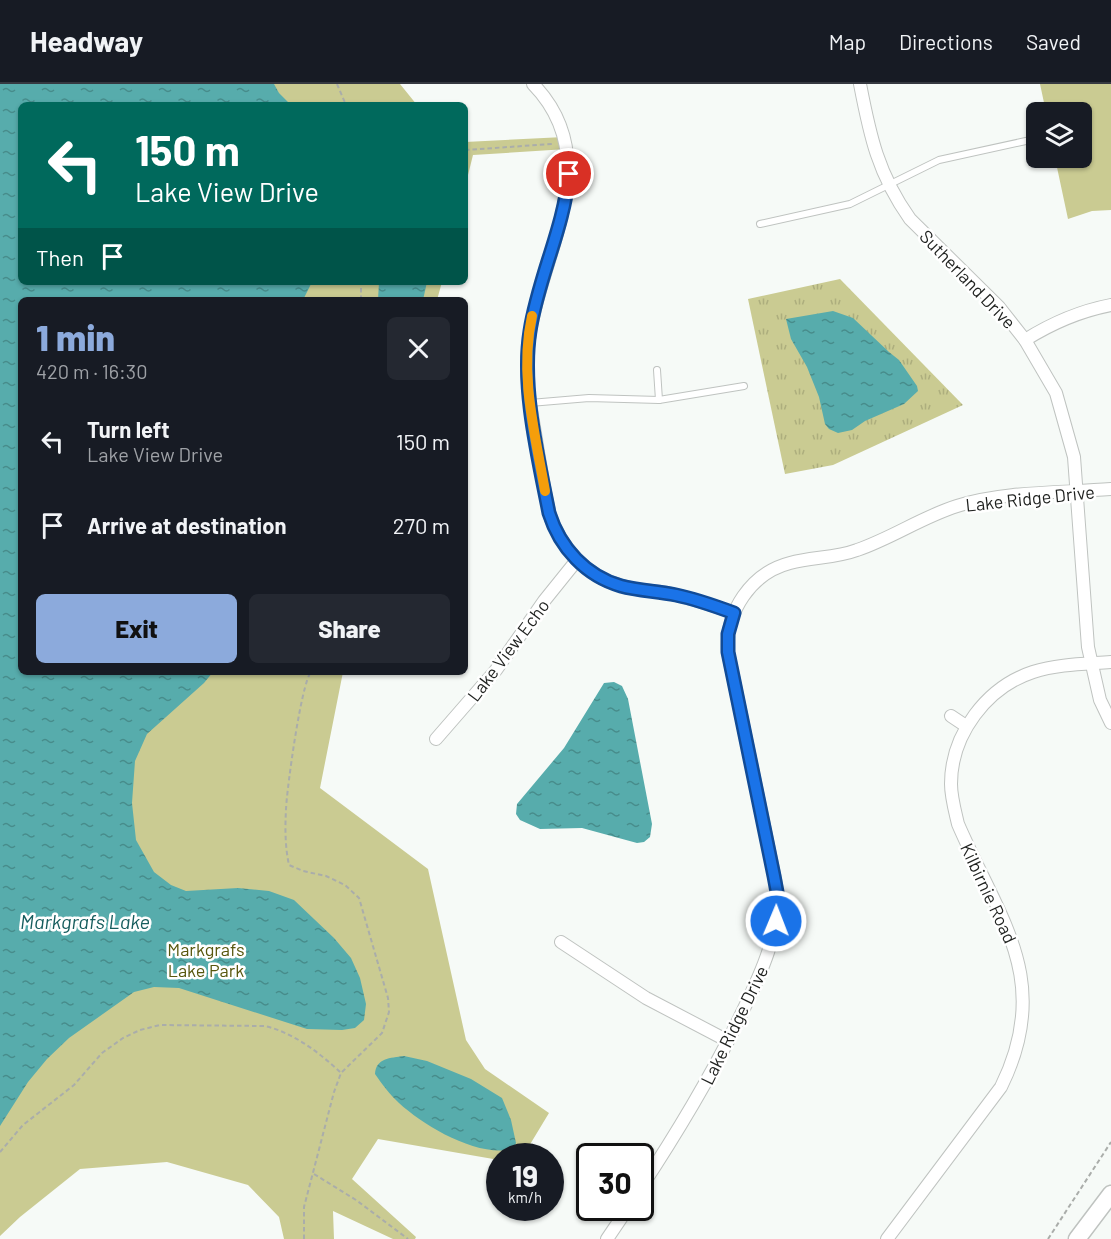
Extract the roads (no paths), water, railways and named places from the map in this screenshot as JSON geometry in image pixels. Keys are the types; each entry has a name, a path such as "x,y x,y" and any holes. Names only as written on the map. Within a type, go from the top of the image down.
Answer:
{"street":[{"path":"534,84 555,113 566,143 569,166 567,192 530,331 526,369 549,513 557,532 577,560 599,577 621,586 680,596 734,613"},
{"name":"Sutherland Drive","path":"860,84 871,141 889,184 910,219 999,307 1025,340 1056,393 1074,457 1090,663 1100,700 1111,723"},
{"path":"1025,340 1074,315 1111,305"},
{"name":"Lake Ridge Drive","path":"654,1166 696,1100 728,1041 768,956 775,930 777,908 774,876 728,652 728,634 734,613 743,596 757,580 786,564 855,551 934,514 960,505 1006,497 1111,489"},
{"name":"Lake View Echo","path":"436,739 496,670 544,601 577,560"},
{"name":"Kilbirnie Road","path":"887,1239 1001,1087 1010,1068 1022,1022 1023,993 1014,942 962,835 953,804 951,782 955,757 966,726 996,693 1030,673 1047,668 1111,662"},
{"path":"951,716 966,726"},
{"path":"561,942 646,998 728,1041"},
{"path":"1077,1239 1111,1194"},
{"path":"607,1239 619,1221"}],"lane":[{"path":"760,224 838,208 939,160 1026,141"},
{"path":"657,369 659,400"},
{"path":"530,403 575,398 659,400 744,386"}],"water":[{"name":"Markgrafs Lake","path":"0,84 274,84 288,102 18,102 18,285 310,285 304,297 18,297 18,675 211,675 147,734 135,761 132,803 136,840 154,872 171,885 186,891 238,888 269,891 294,900 334,938 351,958 360,978 366,1004 364,1020 355,1028 307,1029 179,988 154,987 134,992 69,1038 47,1059 28,1082 0,1126"},
{"path":"379,285 426,285 424,297 378,297"},
{"path":"833,311 853,318 899,360 918,391 904,404 865,421 852,430 838,433 829,429 825,424 819,397 807,367 791,339 786,319"},
{"path":"614,682 622,686 628,699 652,824 650,837 644,842 637,843 582,828 540,829 520,820 516,814 517,804 564,748 604,683"},
{"path":"404,1056 427,1061 471,1079 502,1098 511,1120 516,1143 486,1143 486,1149 484,1149 452,1138 422,1121 389,1093 375,1074 378,1065 389,1058"}],"park label":[{"name":"Markgrafs Lake Park","path":"206,959"}]}
